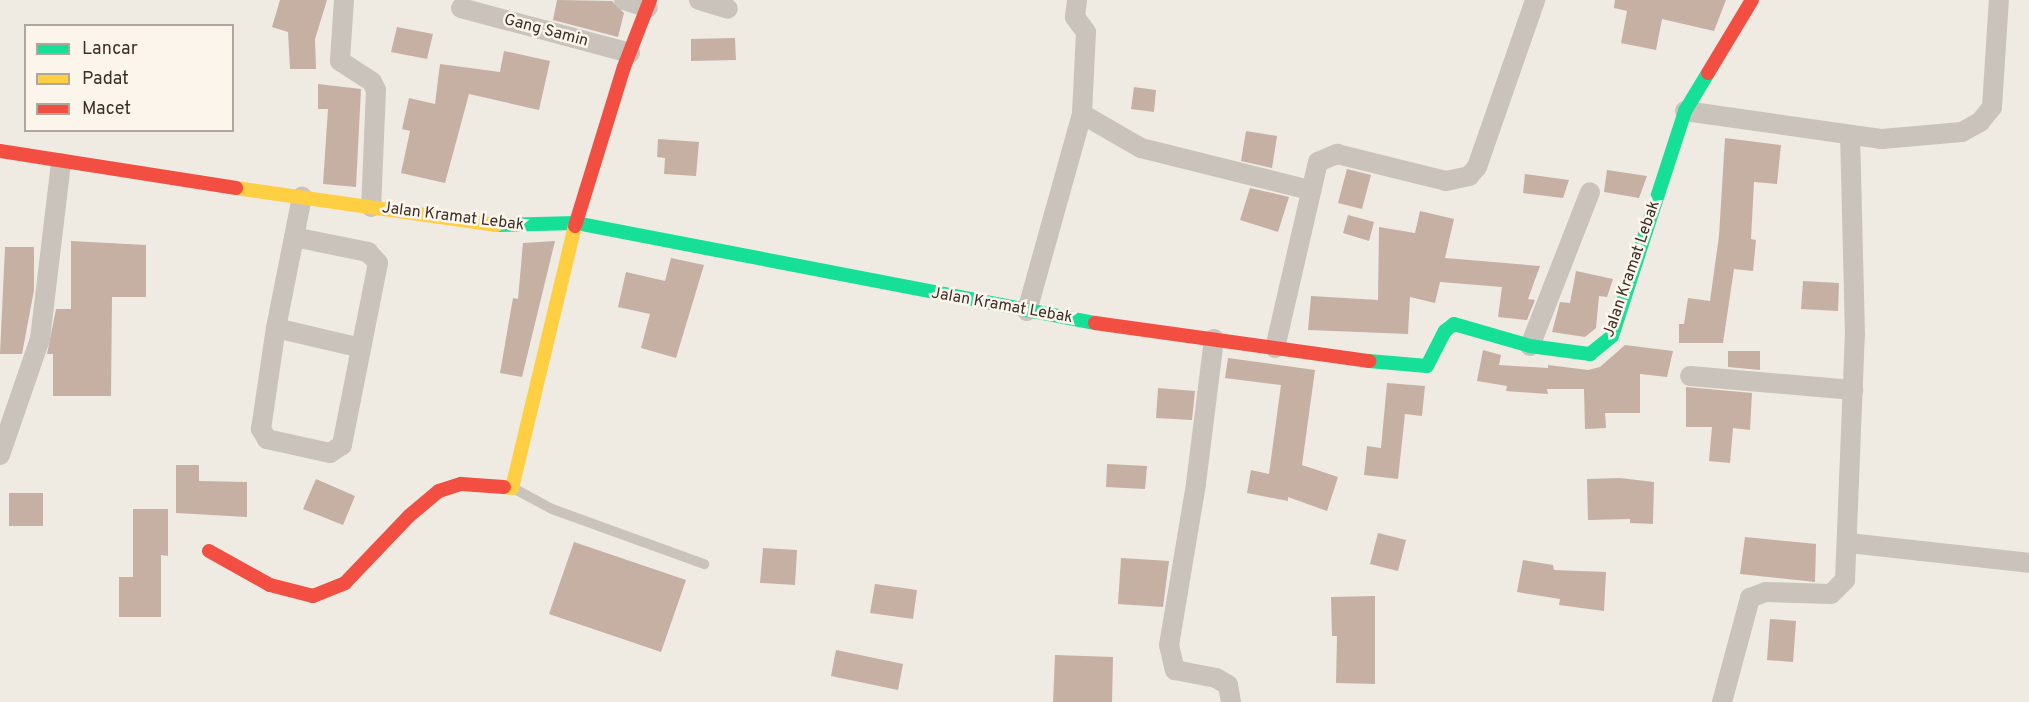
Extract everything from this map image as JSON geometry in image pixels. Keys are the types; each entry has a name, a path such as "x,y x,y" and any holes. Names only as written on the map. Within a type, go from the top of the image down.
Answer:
{"street":[{"path":"344,0 340,61 372,82 376,90 371,207"},
{"path":"209,551 270,585 313,596 345,583 409,516 440,491 461,484 512,488 576,223 630,53 649,4 624,0"},
{"path":"699,0 728,9"},
{"path":"1027,312 1082,114 1086,32 1075,17 1077,0"},
{"path":"1275,348 1309,190 1318,162 1328,155 1446,181 1469,176 1477,167 1535,0"},
{"name":"Jalan Kramat Lebak","path":"0,151 61,163 523,227 576,223 1027,312 1425,368 1445,331 1454,324 1530,346 1590,354 1612,336 1685,111 1752,0"},
{"path":"1685,111 1882,139 1962,132 1980,122 1992,107 1999,0"},
{"name":"Gang Samin","path":"461,8 630,53"},
{"path":"1082,114 1141,148 1309,190"},
{"path":"1722,702 1750,598 1766,592 1831,594 1845,580 1849,543 1855,290 1850,135"},
{"path":"0,455 40,339 61,163"},
{"path":"1530,346 1590,192"},
{"path":"294,237 368,252 378,263 342,445 337,451 324,453 267,438 261,429 276,328 294,237 302,197"},
{"path":"276,328 361,348"},
{"path":"1214,339 1196,484 1169,645 1175,670 1216,678 1228,685 1231,702"},
{"path":"1690,376 1853,390"},
{"path":"1849,543 2029,563"}],"lane":[{"path":"512,488 552,509 704,564"}],"building":[{"path":"280,0 327,0 315,39 316,69 290,69 288,32 272,27"},
{"path":"557,0 612,1 624,13 618,37 553,20"},
{"path":"1615,0 1726,0 1714,31 1662,19 1656,50 1621,43 1627,11 1614,8"},
{"path":"397,27 433,34 427,59 391,52"},
{"path":"735,38 736,60 691,61 691,39"},
{"path":"504,51 550,61 539,110 469,94 445,183 401,173 410,131 402,129 409,98 435,104 440,64 500,72"},
{"path":"318,84 361,89 356,187 323,184 328,109 318,109"},
{"path":"1134,87 1156,90 1154,112 1131,109"},
{"path":"1246,131 1277,136 1272,168 1241,161"},
{"path":"1725,138 1781,145 1777,184 1754,182 1751,239 1756,240 1753,271 1734,269 1723,343 1679,343 1679,324 1684,324 1688,298 1710,301 1719,236"},
{"path":"658,139 699,142 696,176 664,174 665,158 657,157"},
{"path":"1347,169 1371,175 1362,209 1338,203"},
{"path":"1607,170 1647,176 1639,198 1604,192"},
{"path":"1525,174 1569,180 1563,198 1523,193"},
{"path":"1250,188 1289,197 1278,232 1240,220"},
{"path":"1420,211 1454,219 1445,258 1540,266 1528,299 1535,300 1527,320 1498,317 1502,287 1440,282 1435,303 1410,297 1408,334 1308,330 1311,296 1378,300 1379,227 1415,233"},
{"path":"1348,215 1374,222 1369,241 1343,233"},
{"path":"71,241 146,245 146,297 112,297 111,396 53,396 53,354 47,354 56,309 71,309"},
{"path":"555,241 522,377 500,373 513,298 518,299 523,243"},
{"path":"5,247 34,247 34,290 22,354 0,354"},
{"path":"671,258 704,265 676,358 641,348 650,314 618,307 626,272 665,281"},
{"path":"1576,271 1613,279 1607,297 1599,296 1596,328 1585,337 1552,332 1560,302 1570,303"},
{"path":"1803,281 1839,283 1838,311 1801,309"},
{"path":"1625,345 1673,351 1667,377 1640,374 1640,413 1605,413 1606,428 1585,429 1584,389 1547,389 1548,394 1506,391 1507,386 1477,381 1483,350 1501,355 1499,365 1548,368 1548,365 1588,370 1600,367"},
{"path":"1728,351 1760,351 1760,370 1728,367"},
{"path":"1228,358 1315,370 1302,465 1338,477 1327,511 1288,497 1288,501 1247,493 1251,470 1269,474 1281,385 1225,378"},
{"path":"1387,383 1425,386 1422,416 1405,414 1398,479 1364,475 1367,446 1381,448"},
{"path":"1686,387 1752,393 1750,430 1733,428 1730,463 1709,461 1712,427 1686,427"},
{"path":"1158,388 1195,391 1192,420 1156,418"},
{"path":"1107,464 1147,466 1145,489 1106,487"},
{"path":"176,465 199,465 199,481 247,482 247,517 176,513"},
{"path":"1620,478 1654,482 1653,524 1630,523 1630,519 1588,520 1587,479"},
{"path":"316,479 355,496 343,525 303,509"},
{"path":"9,493 43,493 43,526 9,526"},
{"path":"133,509 168,509 168,556 161,555 161,617 119,617 119,577 133,577"},
{"path":"1378,533 1406,540 1398,571 1370,564"},
{"path":"1745,537 1816,544 1815,582 1740,574"},
{"path":"574,542 686,580 661,652 549,614"},
{"path":"763,548 797,550 795,585 760,583"},
{"path":"1121,558 1169,561 1163,607 1118,604"},
{"path":"1523,560 1553,565 1554,570 1606,572 1604,611 1559,605 1560,599 1517,592"},
{"path":"875,584 917,590 913,619 870,613"},
{"path":"1375,596 1375,684 1336,683 1337,636 1332,636 1331,597"},
{"path":"1770,619 1796,621 1793,662 1767,660"},
{"path":"836,650 903,664 898,690 831,676"},
{"path":"1055,655 1113,657 1112,702 1053,702"}],"traffic: fast":[{"path":"1369,361 1427,366 1445,331 1454,324 1530,346 1590,354 1612,336 1685,111 1708,73"},
{"path":"496,225 576,223 1095,323"}],"traffic: slow":[{"path":"236,188 496,225"},
{"path":"504,487 512,488 575,226"}],"traffic: jam":[{"path":"575,226 624,67 650,0"},
{"path":"1708,73 1752,0"},
{"path":"0,151 236,188"},
{"path":"1095,323 1369,361"},
{"path":"209,551 270,585 313,596 345,583 409,516 439,491 461,484 504,487"}]}
